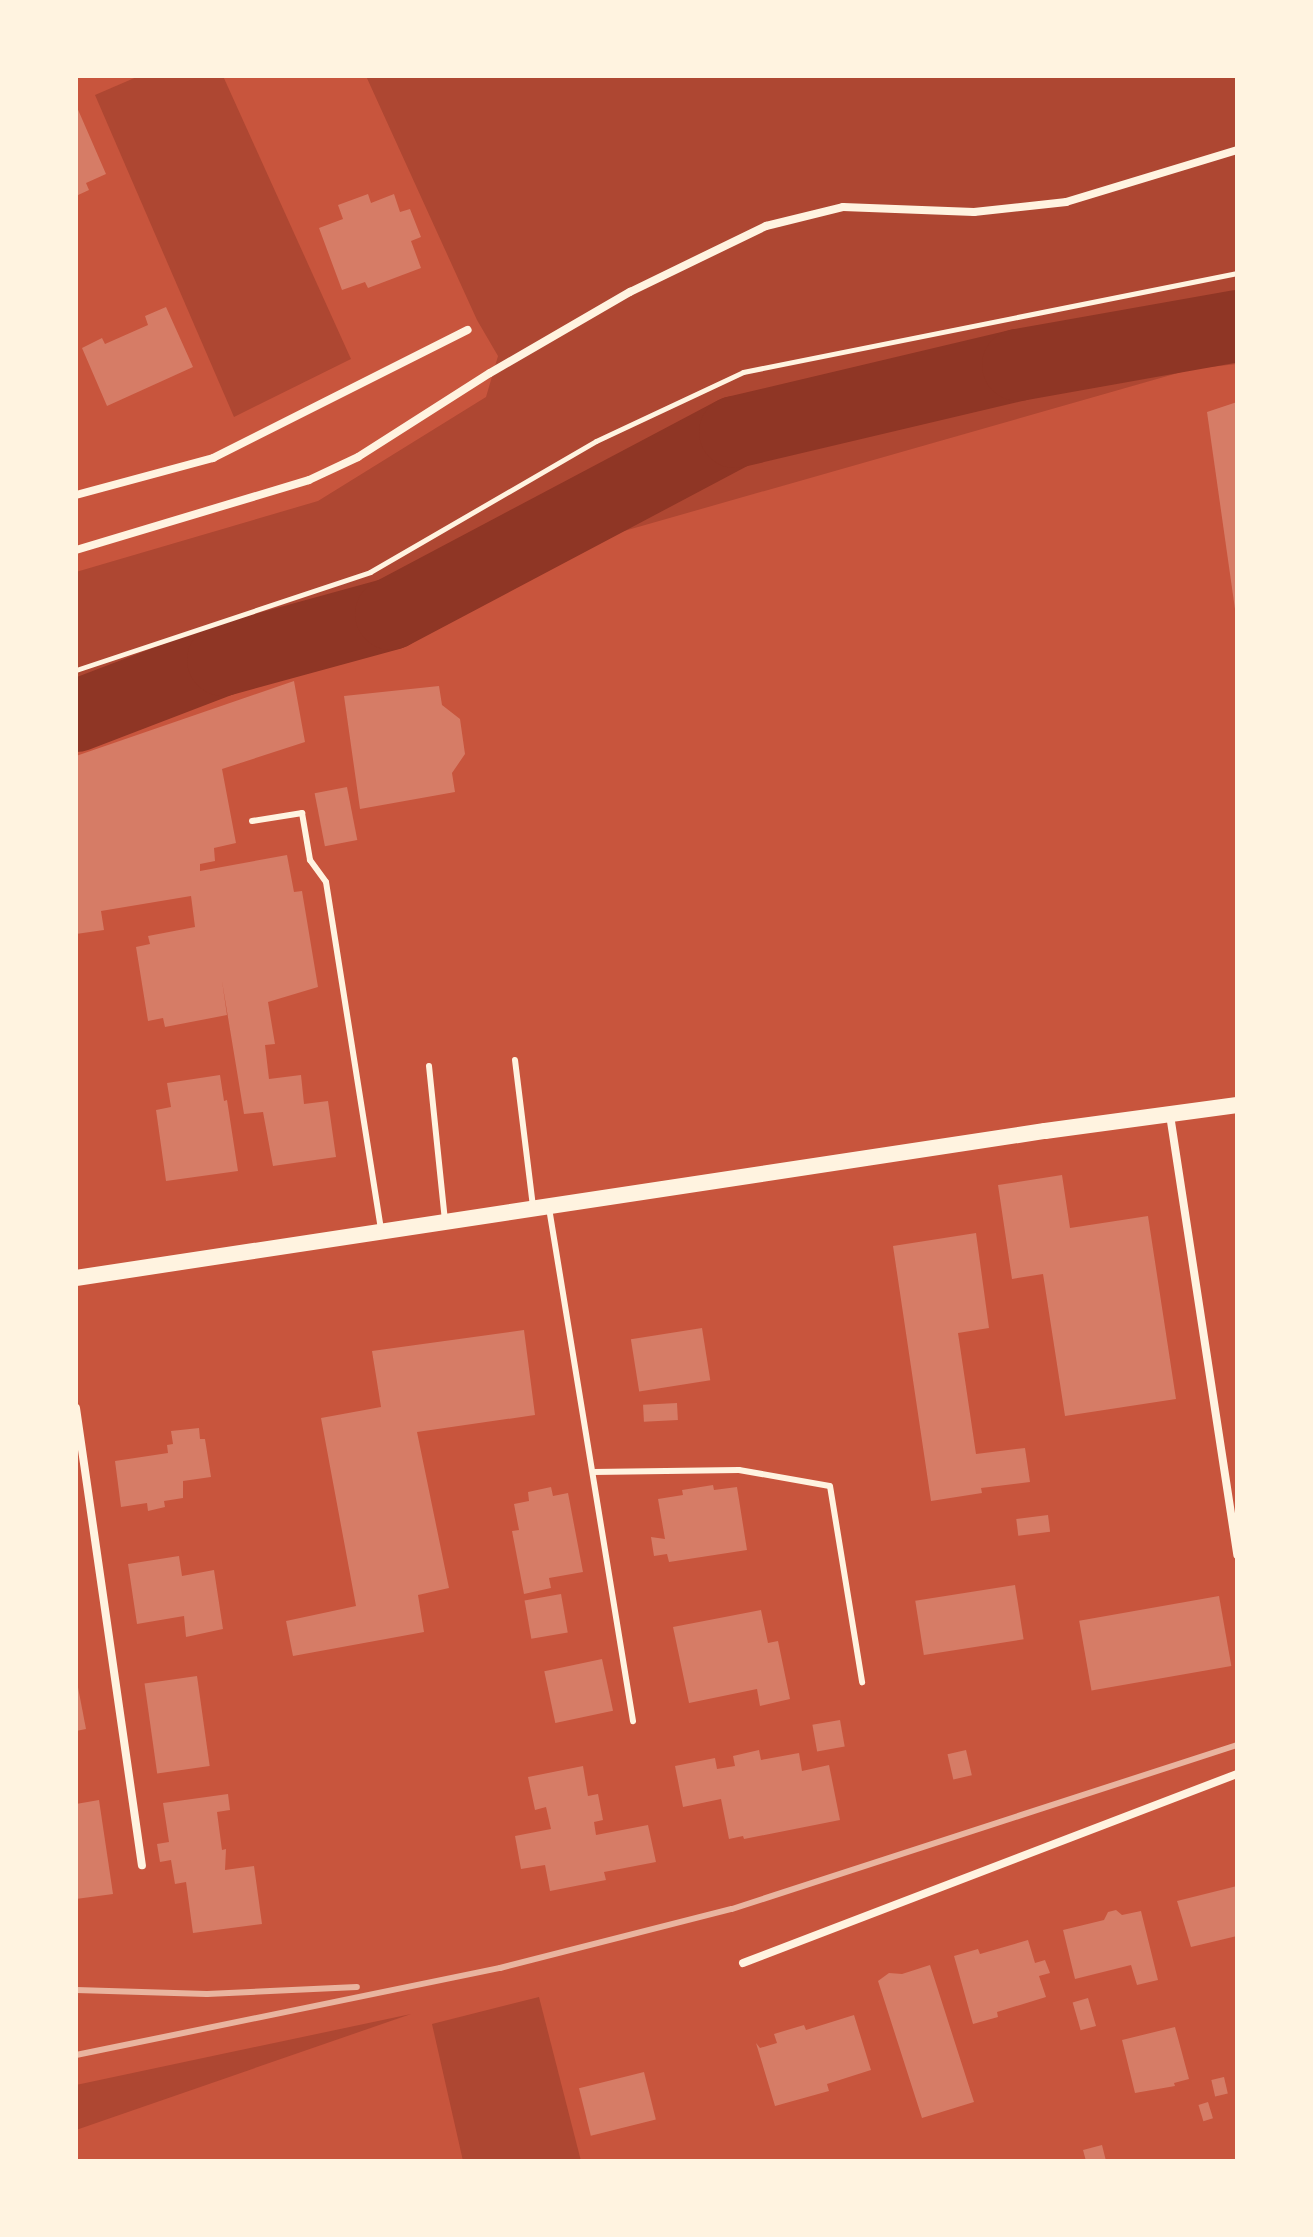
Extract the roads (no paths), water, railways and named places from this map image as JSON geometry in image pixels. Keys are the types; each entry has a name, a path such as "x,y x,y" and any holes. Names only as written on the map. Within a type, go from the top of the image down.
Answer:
{"main road":[{"path":"76,1278 1045,1131 1237,1105"}],"street":[{"path":"76,550 309,480 358,457 490,373 630,292 766,226 843,207 974,212 1066,202 1237,150"},
{"path":"76,495 213,458 468,330"},
{"path":"1170,1115 1237,1555"},
{"path":"76,1408 142,1865"},
{"path":"743,1963 1237,1774"}],"lane":[{"path":"252,821 302,813 310,860 326,882 381,1233"},
{"path":"515,1060 593,1472 633,1721"},
{"path":"429,1066 446,1224"},
{"path":"593,1472 739,1470 830,1486 862,1682"}],"waterway":[{"path":"76,716 223,660 391,614 735,432 1018,365 1237,326"}],"railway":[{"path":"76,2055 500,1968 732,1909 1237,1745"},
{"path":"76,1990 207,1994 357,1987"}]}
